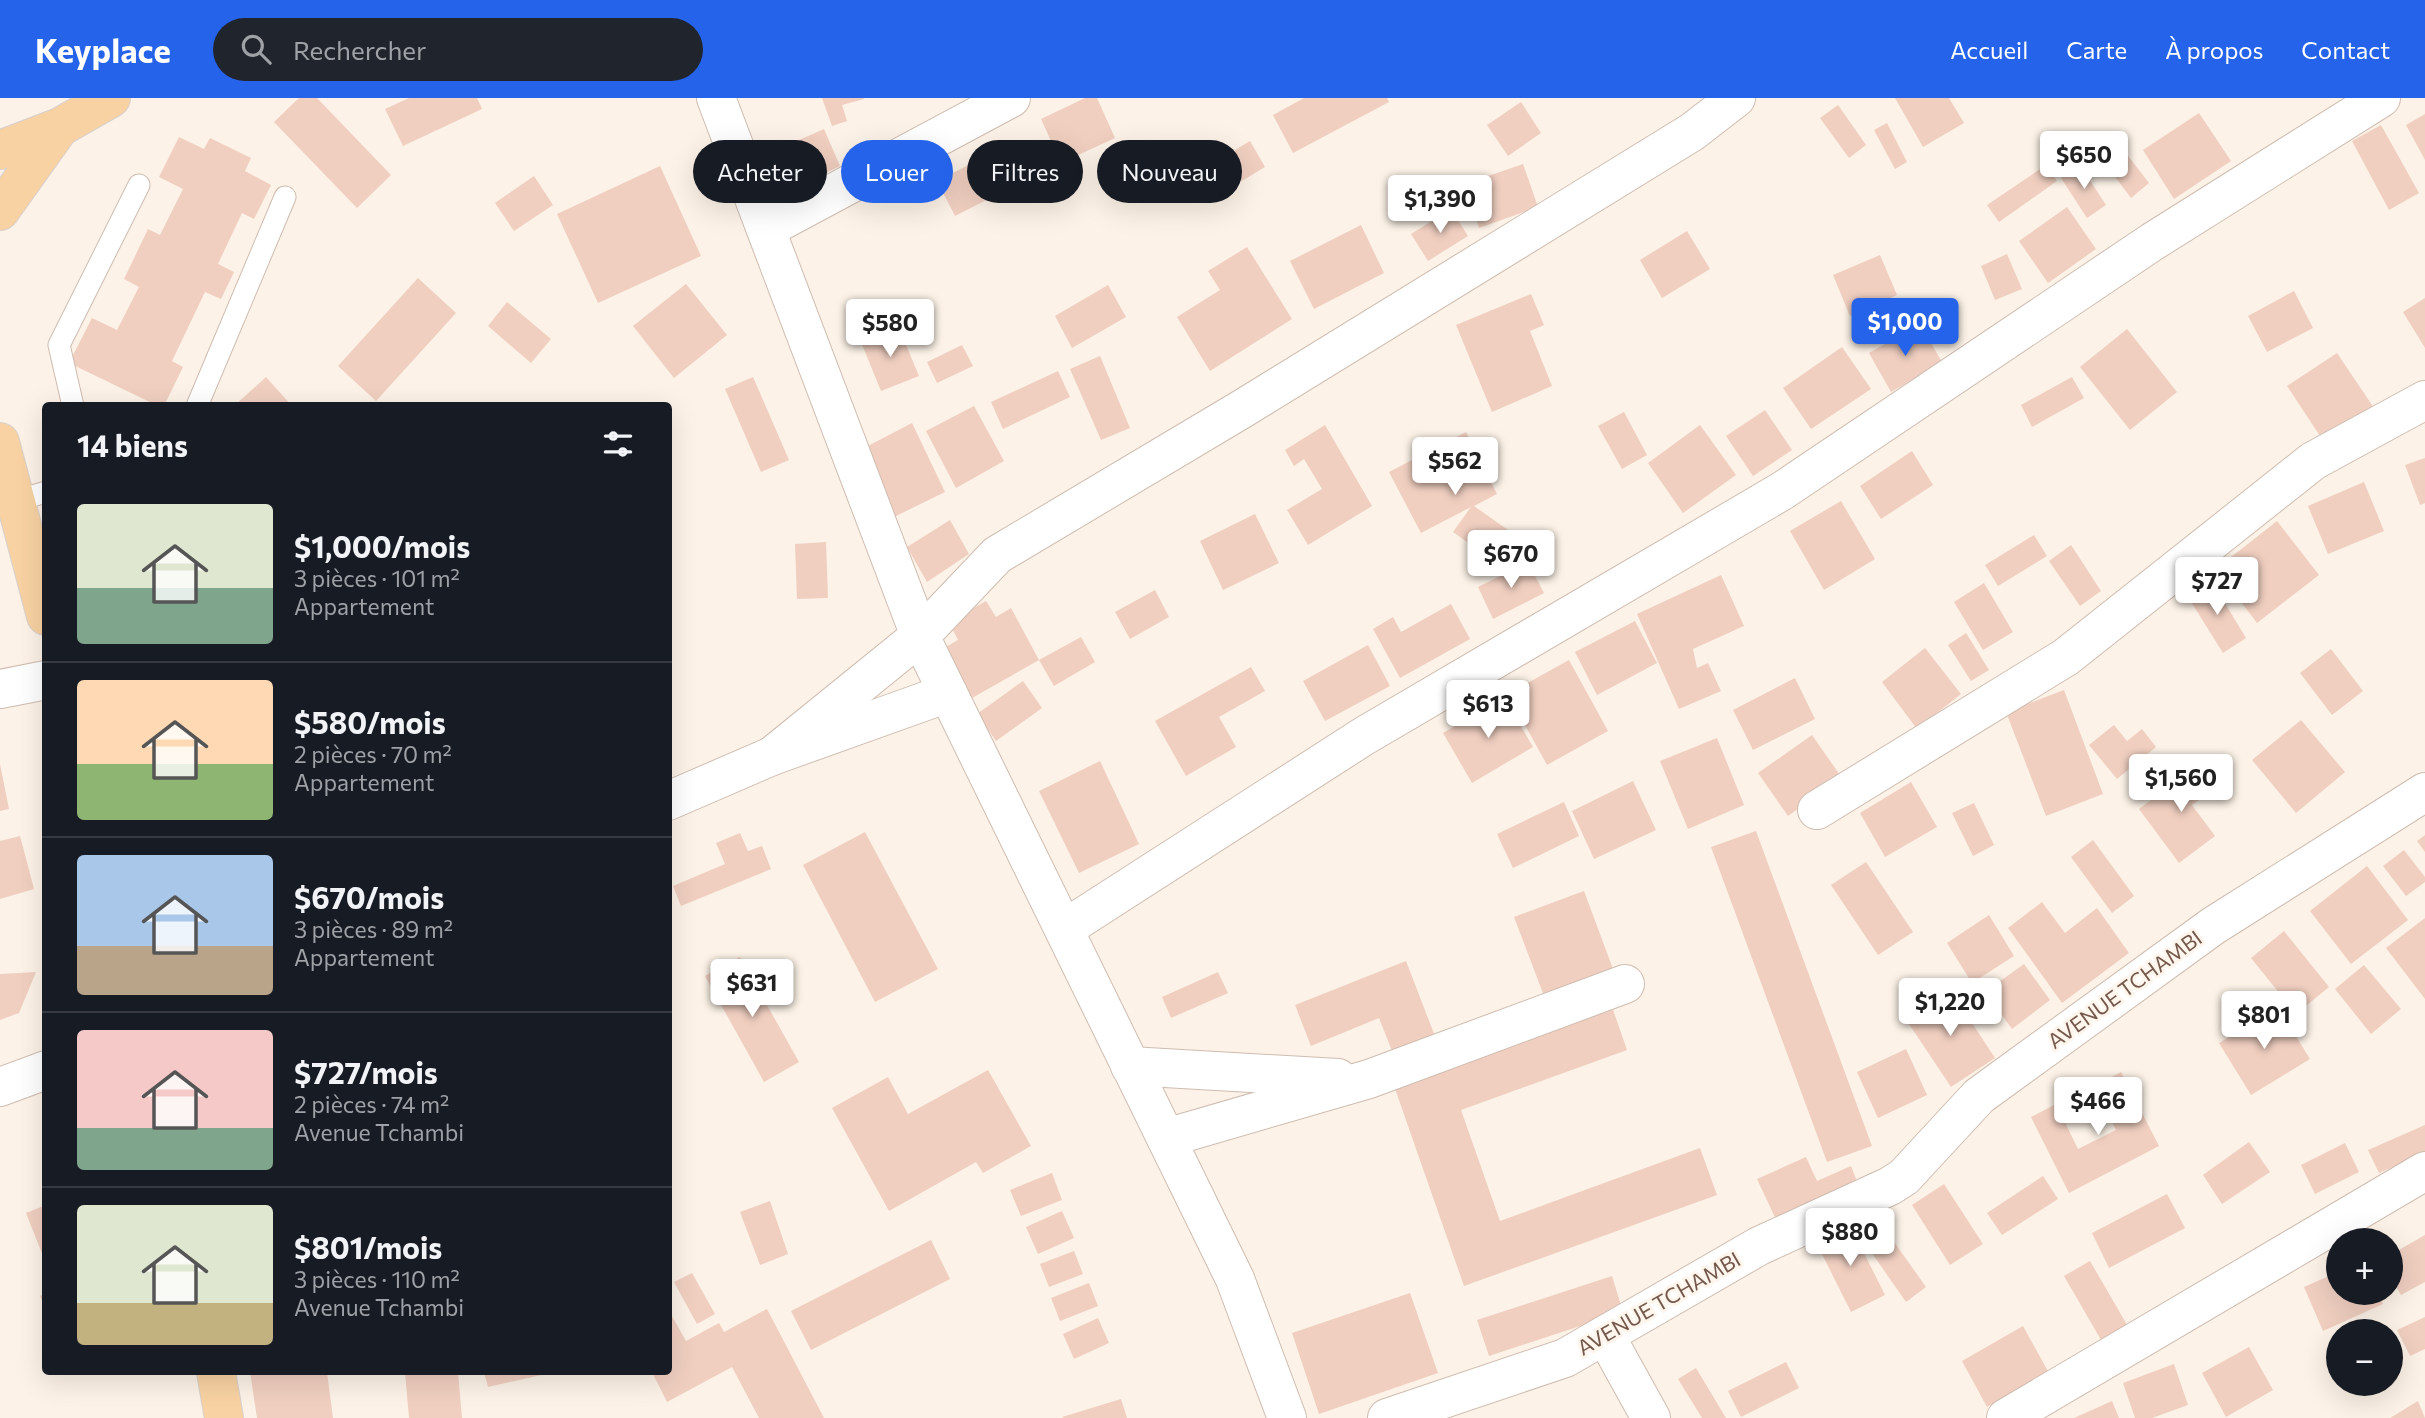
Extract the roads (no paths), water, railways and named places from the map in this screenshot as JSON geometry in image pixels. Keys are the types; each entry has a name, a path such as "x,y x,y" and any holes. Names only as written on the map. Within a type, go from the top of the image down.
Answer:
{"main road":[{"path":"0,150 61,127 111,98"},
{"path":"0,211 61,127"},
{"path":"0,442 30,497 42,586"},
{"path":"217,1375 224,1418"}],"street":[{"path":"716,98 920,636 1235,1279 1287,1418"},
{"path":"766,229 1011,98"},
{"path":"772,756 920,636 997,555 1242,409 1692,132 1736,98"},
{"path":"1064,929 1364,736 1782,491 2152,242 2381,98"},
{"path":"1817,810 2066,657 2313,461 2425,400"},
{"path":"0,689 42,681"},
{"path":"672,799 772,756 948,693"},
{"name":"AVENUE TCHAMBI","path":"1387,1418 1545,1367 1759,1246 1890,1186 1904,1177 1979,1096 2213,926 2425,792"},
{"path":"1166,1138 1368,1079 1625,984"},
{"path":"1130,1066 1368,1079"},
{"path":"0,1087 42,1071"},
{"path":"2006,1418 2425,1171"},
{"path":"1605,1335 1651,1418"}],"lane":[{"path":"72,402 59,345 139,185"},
{"path":"199,402 285,197"}]}
